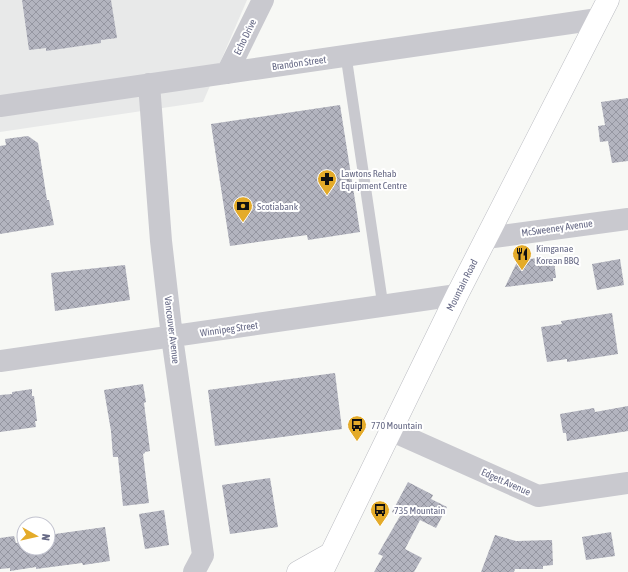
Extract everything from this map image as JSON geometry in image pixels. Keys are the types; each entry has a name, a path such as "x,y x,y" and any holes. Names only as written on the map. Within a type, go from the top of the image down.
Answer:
{"main road":[{"name":"Mountain Road","path":"326,563 457,295 608,0"},
{"path":"298,572 326,563"}],"street":[{"name":"Echo Drive","path":"227,73 263,0"},
{"name":"Brandon Street","path":"0,106 598,19"},
{"name":"Vancouver Avenue","path":"150,84 162,241 172,337 203,555 194,572"},
{"name":"McSweeney Avenue","path":"486,238 628,219"},
{"name":"Winnipeg Street","path":"0,361 457,295"},
{"name":"Edgett Avenue","path":"390,430 538,496 628,483"}],"lane":[{"path":"346,56 383,306"}],"shaded area":[{"path":"0,0 247,0 203,102 0,132"}],"building":[{"path":"22,0 111,0 117,38 101,40 101,43 46,51 46,48 29,50"},
{"path":"628,98 628,161 612,163 608,141 600,142 598,126 605,125 601,102"},
{"path":"340,105 360,232 308,240 307,235 230,246 211,124"},
{"path":"28,136 38,143 47,200 49,200 54,225 0,234 0,146 6,145 5,139"},
{"path":"550,257 550,261 554,260 556,278 553,278 553,281 505,287 518,260"},
{"path":"620,259 624,285 597,290 592,264"},
{"path":"125,265 130,300 55,311 51,273"},
{"path":"612,313 618,354 567,362 567,359 547,362 541,327 562,324 561,321"},
{"path":"335,373 342,429 215,446 208,390"},
{"path":"143,384 150,451 143,454 149,503 123,506 118,457 113,457 111,431 104,390"},
{"path":"32,389 37,421 35,421 36,427 0,432 0,395 12,394 12,392"},
{"path":"628,406 628,431 567,441 566,433 563,433 560,414 594,408 595,412"},
{"path":"270,478 278,527 230,534 222,485"},
{"path":"408,482 433,495 431,499 447,507 436,528 420,520 405,549 422,558 414,572 374,572 383,556 378,554 400,516 392,512"},
{"path":"164,510 169,545 145,549 139,514"},
{"path":"105,527 110,561 36,569 36,567 10,571 10,568 0,569 0,538 14,536 16,543 16,556 56,556 56,534"},
{"path":"611,532 615,556 586,560 582,537"},
{"path":"495,535 516,541 552,540 553,565 543,566 543,569 515,569 514,572 481,572"}],"place":[{"name":"Lawtons Rehab Equipment Centre","path":"327,196"},
{"name":"Scotiabank","path":"243,223"},
{"name":"Kimganae Korean BBQ","path":"522,271"},
{"name":"770 Mountain","path":"357,442"},
{"name":"735 Mountain","path":"380,527"}]}
